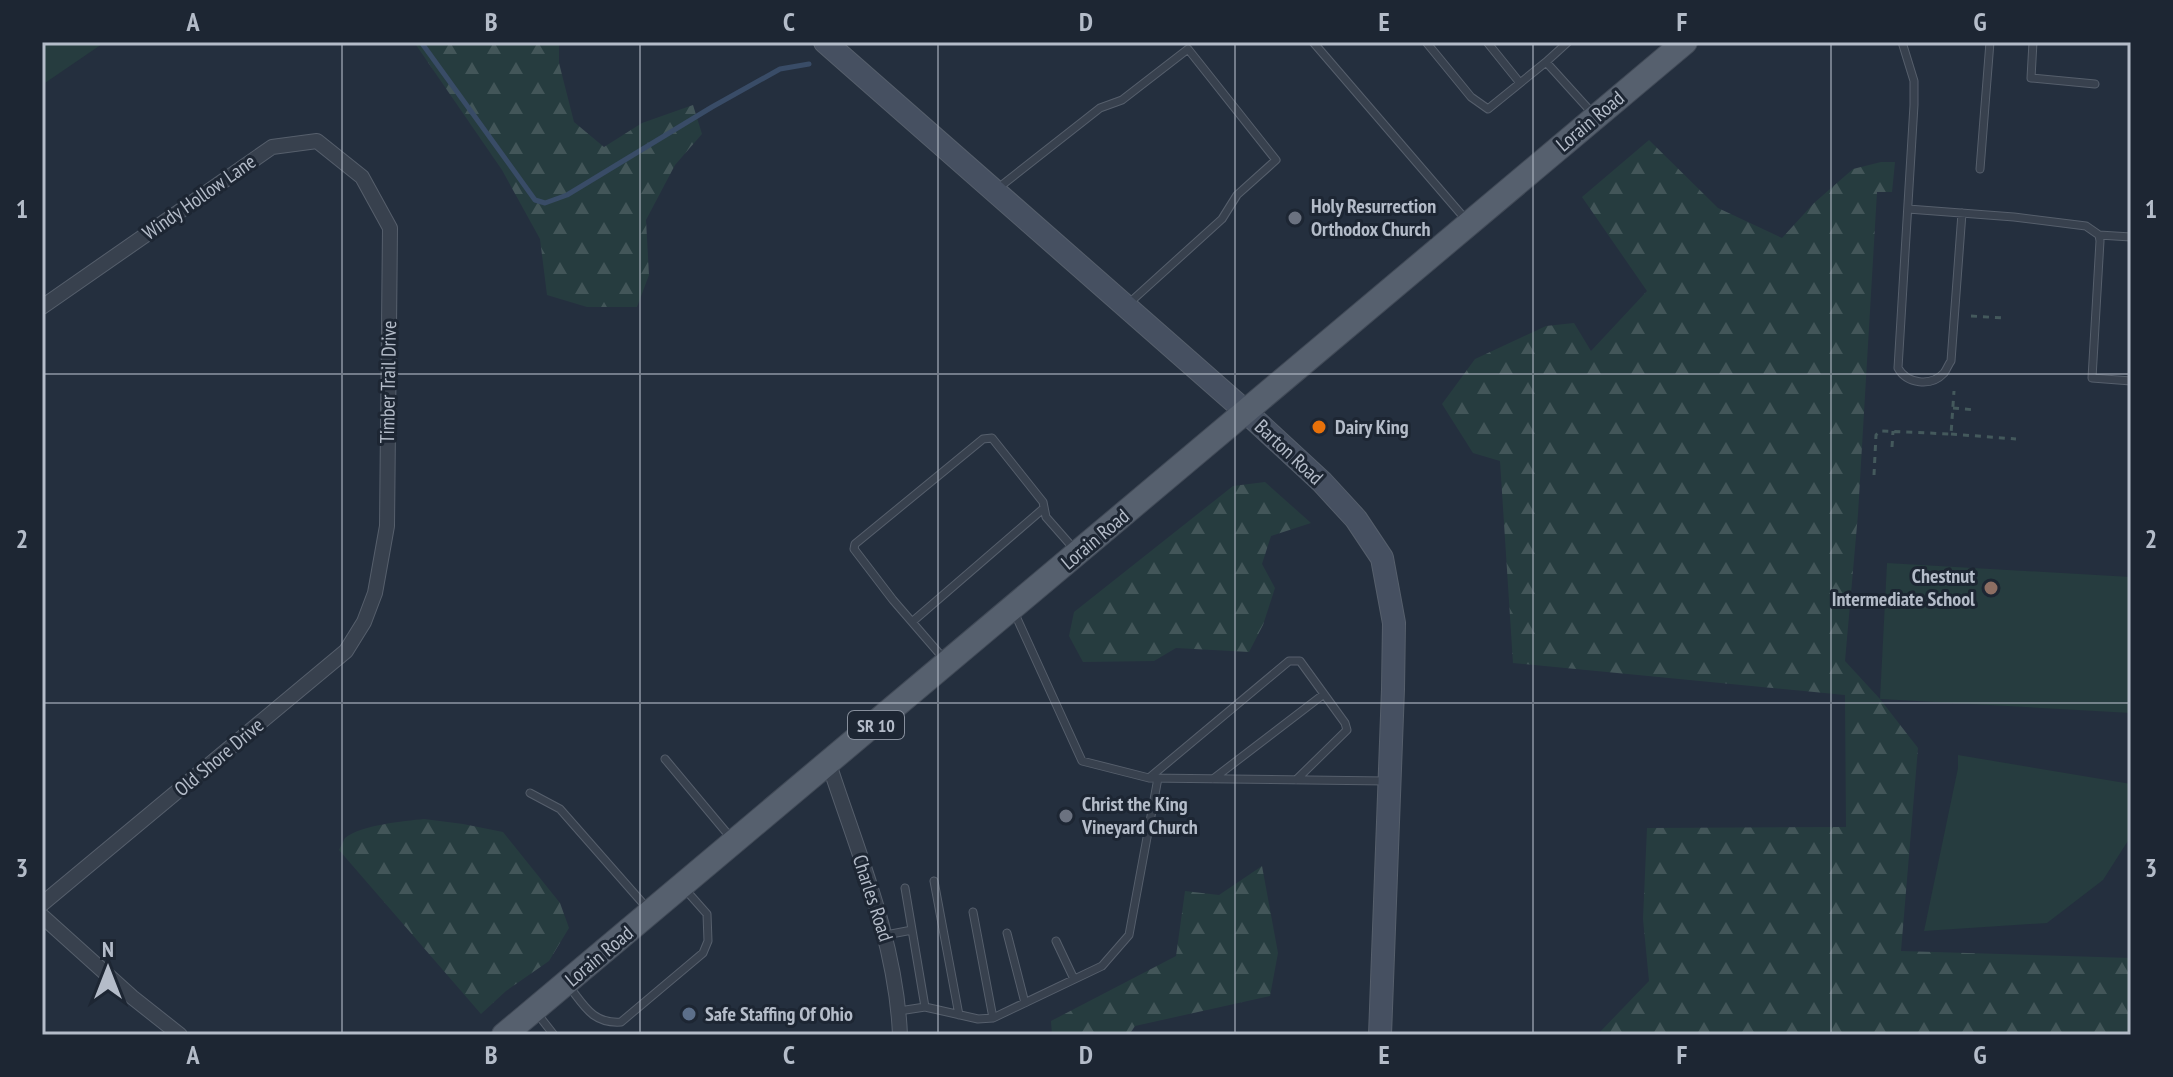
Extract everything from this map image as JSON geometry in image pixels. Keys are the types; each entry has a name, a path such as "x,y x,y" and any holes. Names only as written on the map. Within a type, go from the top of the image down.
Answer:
{"main road":[{"name":"Lorain Road","path":"504,1035 1685,42"}],"street":[{"name":"Barton Road","path":"825,42 1322,482 1356,519 1382,558 1394,623 1380,1035"},
{"name":"Windy Hollow Lane","path":"42,307 272,147 317,141 362,177"},
{"name":"Timber Trail Drive","path":"362,177 390,228 387,526 375,593"},
{"name":"Old Shore Drive","path":"42,904 346,651 364,622 375,593"},
{"name":"Charles Road","path":"829,764 886,935 900,1035"},
{"path":"42,916 132,997 180,1035"}],"lane":[{"path":"1313,42 1469,223"},
{"path":"1426,42 1471,97 1488,109 1568,42"},
{"path":"1487,42 1520,83"},
{"path":"1902,42 1914,81 1914,105 1898,368 1903,376 1914,381 1931,381 1943,374 1951,361 1962,213"},
{"path":"1980,169 1990,42"},
{"path":"2033,42 2031,78 2095,84"},
{"path":"995,191 1100,108 1122,100 1188,49 1276,160 1237,195 1222,219 1126,306"},
{"path":"1546,62 1595,116"},
{"path":"1908,209 2086,226 2099,235 2131,237"},
{"path":"2099,235 2092,378 2131,381"},
{"path":"948,664 854,549 855,544 983,439 992,438 1043,502 1046,517 1077,553"},
{"path":"912,622 1044,508"},
{"path":"1013,608 1082,761 1154,778 1389,781"},
{"path":"899,1011 925,1007 978,1019 993,1018 1102,966 1129,935 1154,778 1289,661 1300,661 1347,730 1296,780"},
{"path":"1213,779 1324,694"},
{"path":"665,759 735,842"},
{"path":"530,793 560,809 651,913"},
{"path":"934,881 959,1015"},
{"path":"566,983 592,1016 608,1023 621,1022 703,953 708,941 707,914 683,886"},
{"path":"905,888 925,1007"},
{"path":"973,912 993,1018"},
{"path":"886,935 912,930"},
{"path":"1007,933 1025,1003"},
{"path":"1056,941 1074,979"},
{"path":"534,1010 554,1035"}],"path":[{"path":"1971,316 2003,318"},
{"path":"1951,434 1954,391"},
{"path":"1953,408 1975,410"},
{"path":"1874,475 1876,435 1880,431 2016,439"},
{"path":"1892,447 1893,431"}],"green space":[{"path":"42,42 105,42 42,85"},
{"path":"414,42 559,42 559,63 574,122 604,147 642,123 693,105 702,134 675,165 646,220 649,275 637,307 587,307 547,295 540,239 502,170"},
{"path":"1649,140 1718,208 1782,238 1814,203 1853,169 1895,162 1892,192 1877,192 1858,514 1845,661 1918,748 1901,951 2131,958 2131,1035 1526,1035 1599,1033 1649,981 1643,919 1647,828 1846,827 1845,695 1513,663 1500,461 1473,453 1442,404 1475,359 1546,326 1574,323 1591,351 1647,291 1582,197"},
{"path":"1265,482 1311,523 1271,536 1262,564 1275,588 1263,625 1249,652 1176,648 1154,661 1083,662 1069,636 1074,612 1233,486"},
{"path":"1887,563 2131,577 2131,713 1880,699"},
{"path":"1958,755 2131,784 2131,836 2103,880 2047,923 1924,931 1958,768"},
{"path":"424,819 503,832 560,903 569,928 549,961 506,991 481,1014 339,850 345,838 361,830"},
{"path":"1262,866 1278,953 1270,996 1135,1026 1129,1035 1052,1035 1051,1021 1176,956 1185,891 1219,895"}],"waterway":[{"path":"421,42 535,200 545,203 567,195 780,69 809,64"}],"place":[{"name":"Holy Resurrection Orthodox Church","path":"1295,218"},
{"name":"Dairy King","path":"1319,427"},
{"name":"Chestnut Intermediate School","path":"1991,588"},
{"name":"Christ the King Vineyard Church","path":"1066,816"},
{"name":"Safe Staffing Of Ohio","path":"689,1014"}]}
